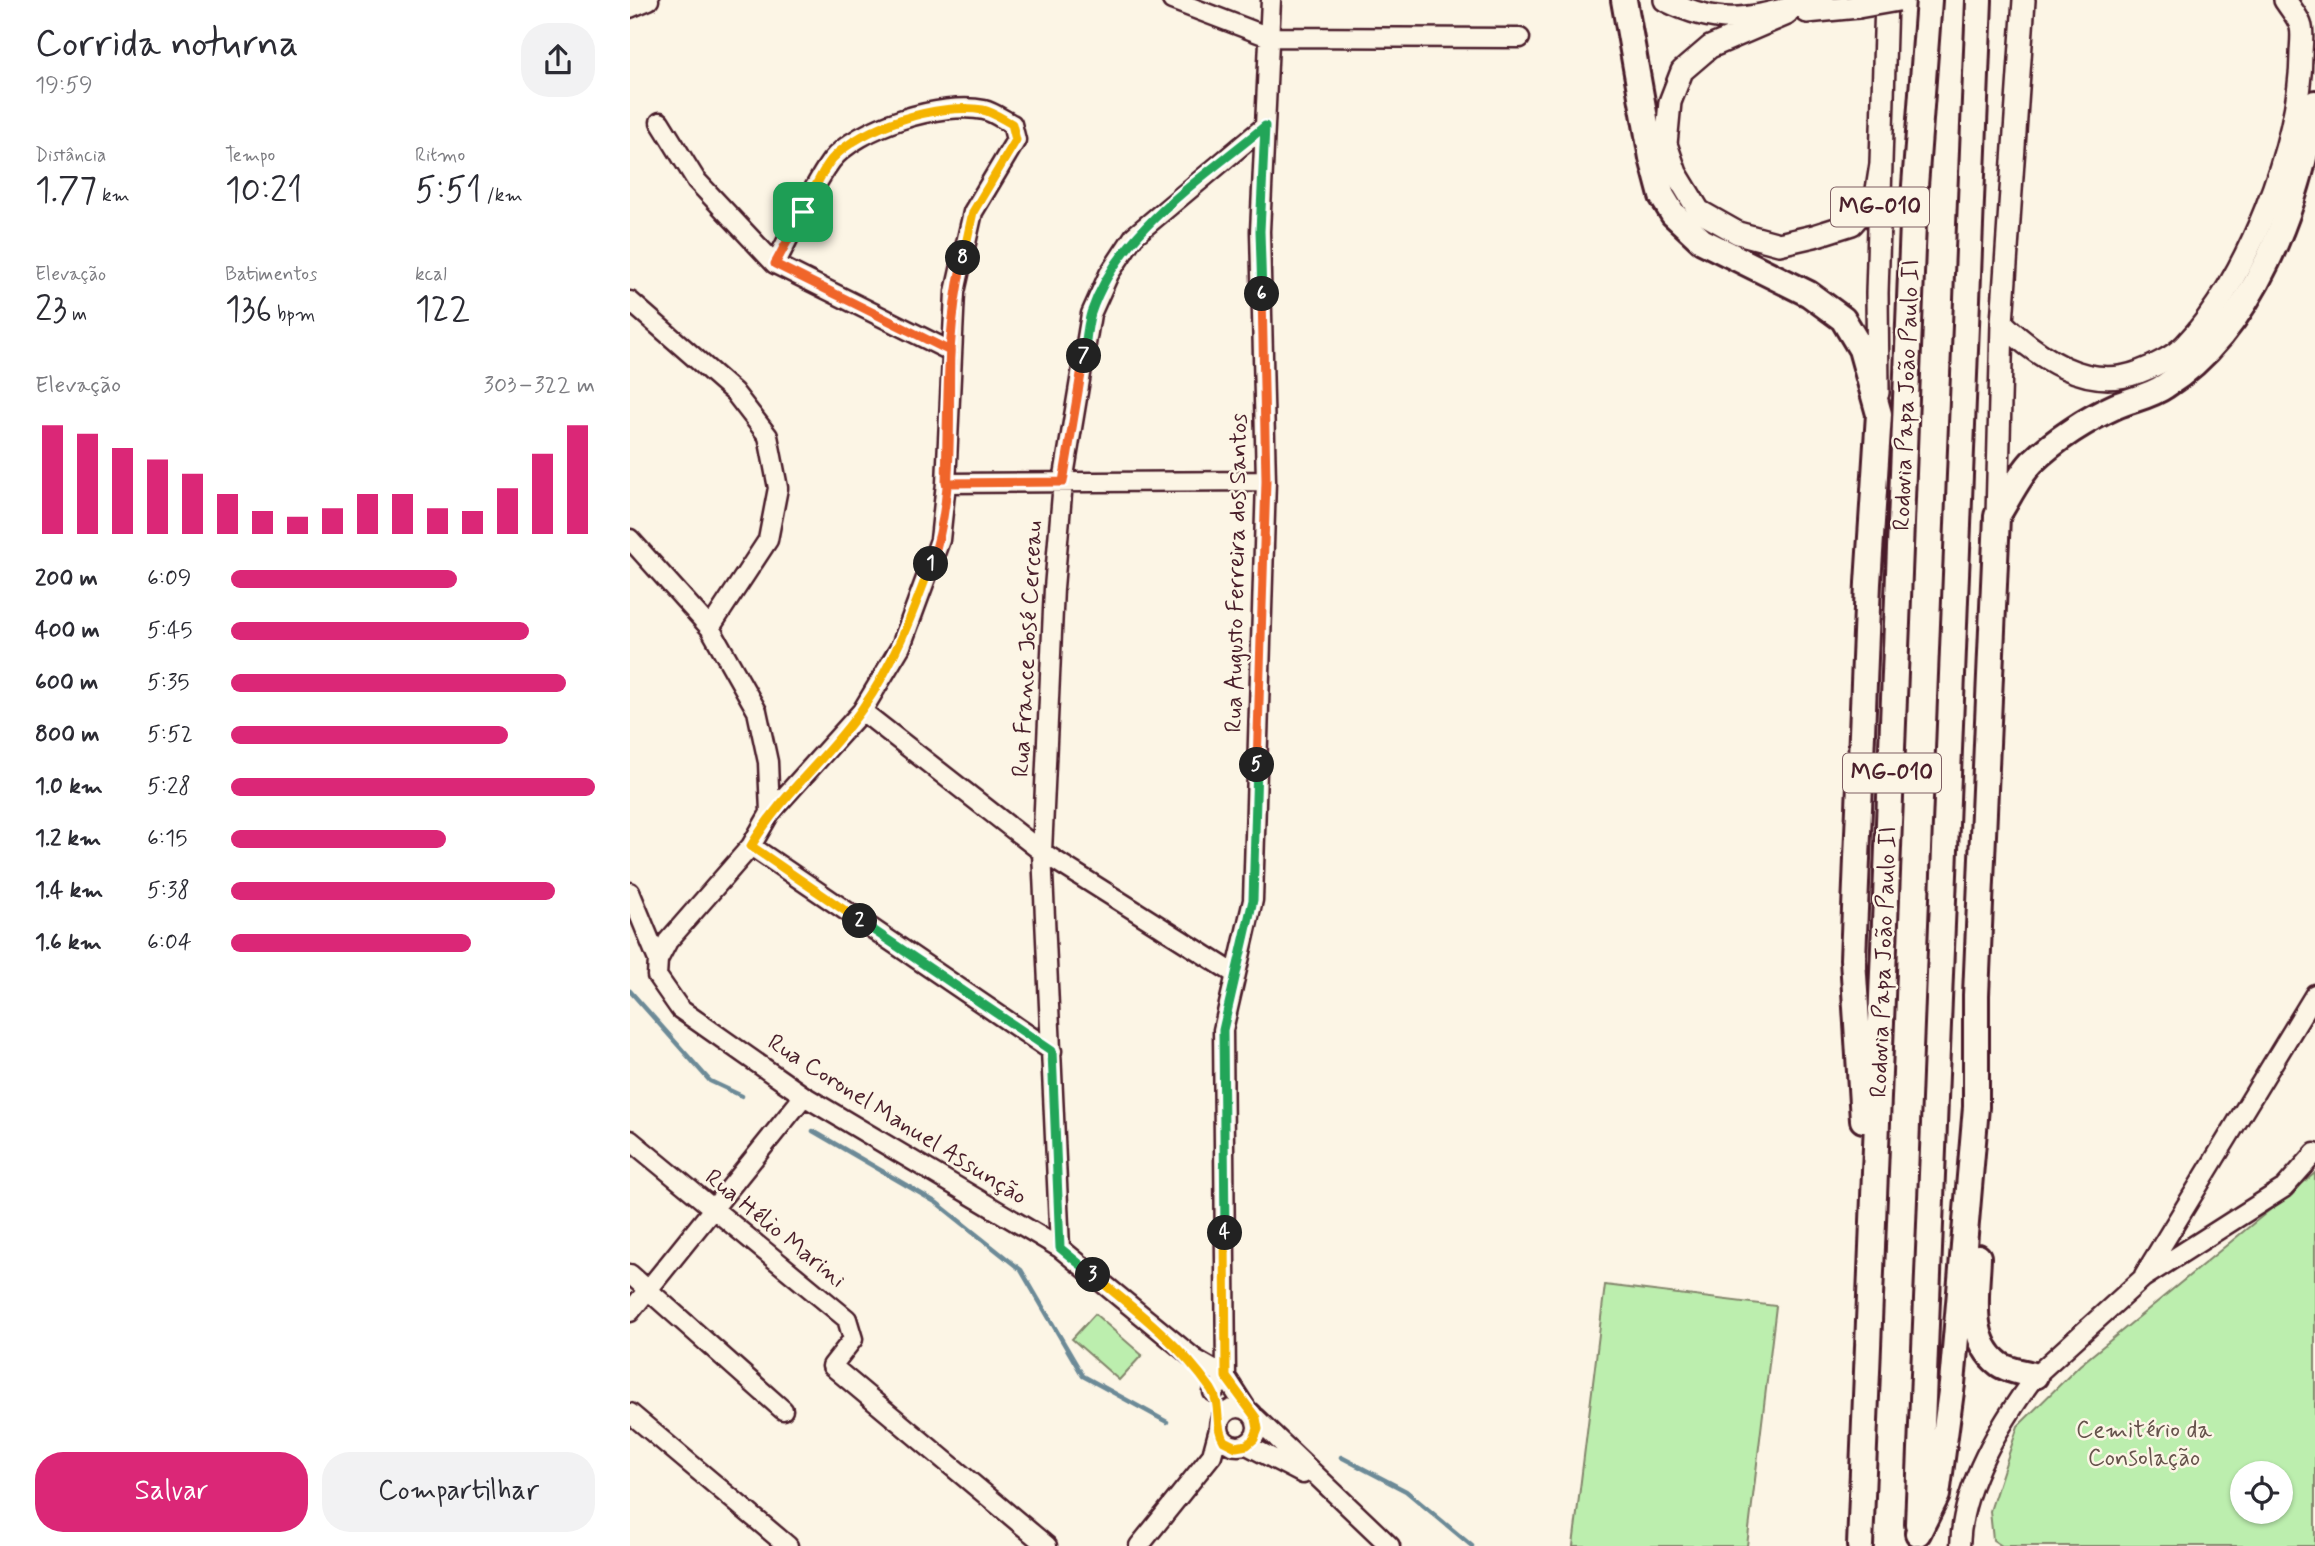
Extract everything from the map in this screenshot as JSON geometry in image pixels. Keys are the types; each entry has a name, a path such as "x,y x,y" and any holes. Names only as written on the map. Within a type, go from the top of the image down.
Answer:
{"highway":[{"path":"1624,0 1652,158 1662,197 1673,214 1702,240 1809,294 1843,319 1861,349 1879,414 1868,597 1853,959 1863,1098 1864,1187 1872,1264"},
{"name":"Rodovia Papa João Paulo II","path":"1860,1546 1914,199 1929,0"},
{"name":"MG-010","path":"1918,1540 1979,0"},
{"path":"2035,1377 2001,1367 1989,1355 1978,1335 1980,1189 1976,1107 1976,995 1997,516 2031,463 2071,432 2114,407 2162,388 2199,362 2224,331 2261,275 2289,206 2315,103"},
{"path":"1918,1540 1937,1495 1952,1384 1976,1107"}],"main road":[{"path":"1665,0 1710,18 1736,20 1898,0"},
{"path":"1736,20 1824,0"},
{"name":"MG-010","path":"1879,414 1877,293 1886,0"},
{"path":"1997,516 2002,323 2024,0"},
{"path":"2002,323 2032,351 2069,372 2109,376 2138,373 2183,347 2207,318 2240,266 2278,175 2301,79 2301,26 2285,0"},
{"path":"1787,15 1710,47 1682,71 1670,102 1666,144 1676,173 1699,211 1738,233 1779,244 1852,224 1876,196 1881,164"}],"street":[{"path":"630,8 649,0"},
{"path":"1172,0 1269,37 1520,38"},
{"name":"Rua Augusto Ferreira dos Santos","path":"1226,1377 1223,1030 1253,900 1266,481 1260,231 1271,0"},
{"path":"658,960 668,941 751,846 770,813 862,711 901,646 940,540 946,483 950,351 955,292 973,212 1016,140 1012,124 985,110 952,109 908,116 862,138 832,159 775,264"},
{"path":"660,122 696,180 775,264 950,351"},
{"name":"Rua France José Cerceau","path":"1060,1248 1041,852 1054,588 1063,482 1091,314 1109,274 1134,236 1265,126"},
{"path":"630,301 734,392 768,436 778,488 768,540 710,628"},
{"path":"946,483 1266,481"},
{"path":"632,543 710,628 757,711 768,762 770,813"},
{"path":"862,711 1041,852 1235,974"},
{"path":"751,846 1052,1051"},
{"name":"Rua Coronel Manuel Assunção","path":"630,892 658,960 657,976 680,1009 804,1096 1060,1248 1171,1339 1226,1377 1252,1415 1380,1543"},
{"path":"2143,1278 2315,994"},
{"path":"630,1312 804,1096"},
{"name":"Rua Hélio Marini","path":"630,1140 847,1319 853,1339 832,1366 1047,1546"},
{"path":"1960,1546 1974,1483 2021,1396 2035,1377 2143,1278 2284,1188 2315,1153"},
{"path":"630,1273 783,1410"},
{"path":"1171,1339 1213,1392 1219,1425 1230,1445 1245,1446 1322,1484"},
{"path":"1213,1392 1226,1377"},
{"path":"1139,1546 1212,1455 1219,1425 1232,1409 1252,1415 1256,1434 1245,1446 1222,1458 1189,1486"},
{"path":"630,1413 788,1546"}],"green space":[{"name":"Cemitério da Consolação","path":"2315,1173 2315,1546 2002,1546 1993,1540 1990,1511 2018,1426 2080,1365"},
{"path":"1605,1285 1776,1306 1747,1546 1573,1546"},
{"path":"1095,1314 1142,1355 1119,1380 1072,1339"}],"waterway":[{"path":"630,991 710,1081 742,1096"},
{"path":"813,1131 937,1203 1021,1270 1083,1376 1167,1422"},
{"path":"1341,1457 1406,1491 1472,1546"}],"route":[{"path":"803,212 775,264 950,351 946,483 940,540 901,646 862,711 770,813 751,846 1052,1051 1060,1248 1171,1339 1213,1392 1220,1420 1220,1436 1230,1445 1247,1445 1254,1439 1258,1429 1256,1418 1248,1411 1226,1377 1223,1030 1253,900 1266,481 1260,231 1265,126 1134,236 1109,274 1091,314 1063,482 946,483 948,417 950,351 955,292 973,212 1016,140 1012,124 985,110 952,109 908,116 862,138 832,159 803,212"}]}
